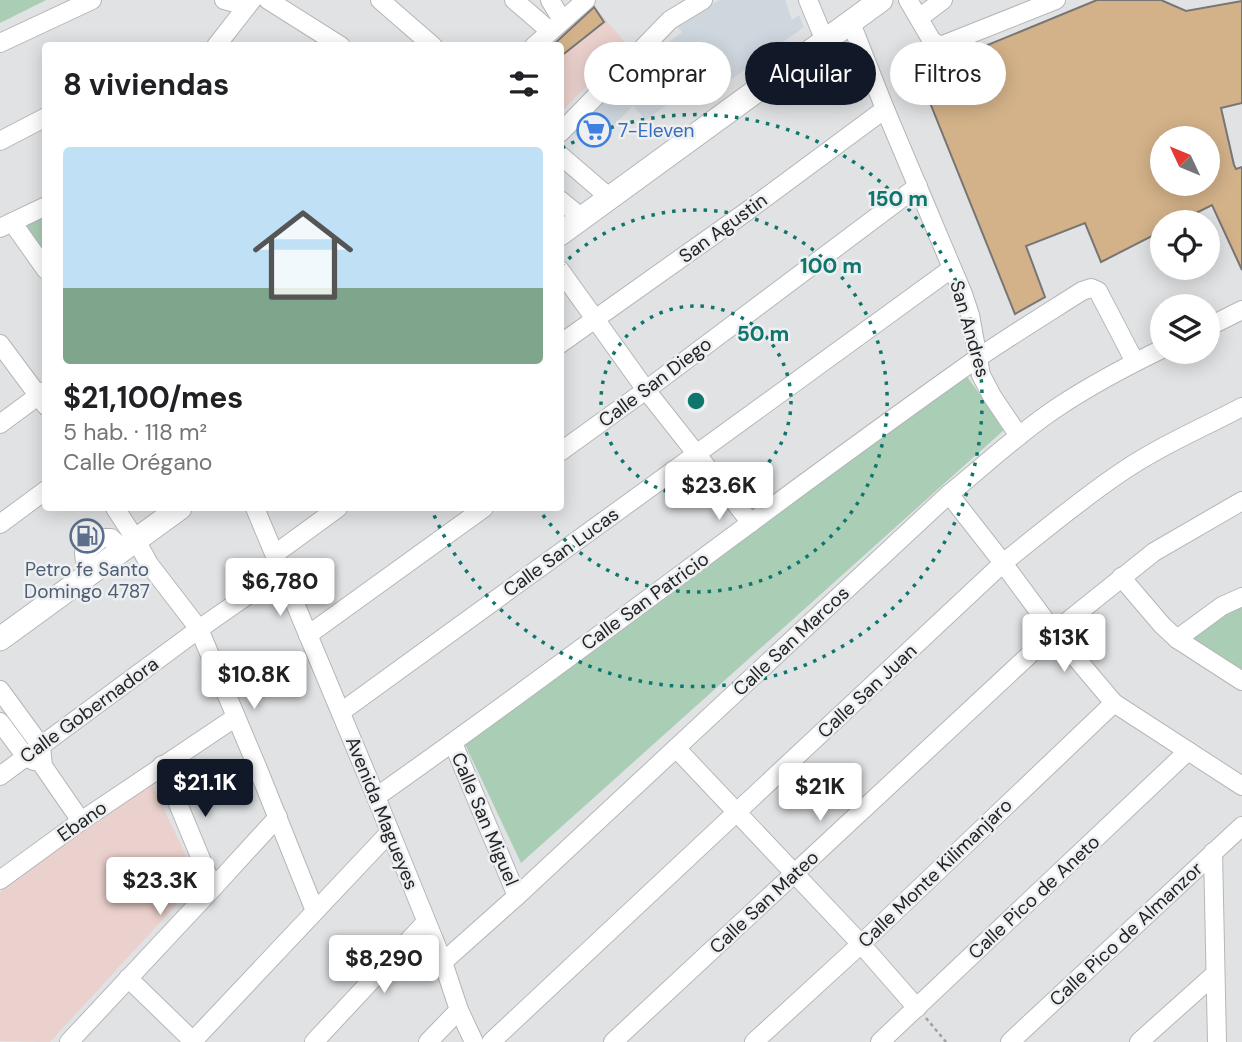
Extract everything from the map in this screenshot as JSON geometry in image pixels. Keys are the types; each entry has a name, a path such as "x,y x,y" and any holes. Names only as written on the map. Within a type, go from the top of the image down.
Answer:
{"main road":[{"path":"564,231 825,41 863,9"},
{"path":"0,639 176,511"}],"street":[{"path":"0,43 92,0"},
{"path":"224,0 249,3"},
{"path":"268,0 335,42"},
{"path":"380,0 428,42"},
{"path":"514,0 556,25"},
{"path":"550,0 556,25"},
{"path":"538,42 586,0"},
{"path":"564,129 670,20 703,0"},
{"path":"808,0 825,41"},
{"path":"908,0 934,43 940,46 1056,0"},
{"path":"919,18 943,0"},
{"path":"219,42 249,3"},
{"name":"San Andres","path":"863,9 885,110 963,294 970,315 981,375 1019,436"},
{"name":"San Agustin","path":"564,341 885,110"},
{"path":"0,141 42,119"},
{"path":"564,158 610,198"},
{"name":"Calle San Diego","path":"564,449 918,186"},
{"path":"564,203 582,218"},
{"path":"42,208 6,225 42,266"},
{"name":"Calle San Lucas","path":"341,712 951,269"},
{"path":"564,275 646,390 751,523"},
{"name":"Calle San Patricio","path":"376,797 977,358 1087,288 1098,291 1135,362"},
{"path":"1220,321 1242,310"},
{"path":"0,344 42,397"},
{"name":"Calle San Marcos","path":"443,962 949,494 1056,408 1150,355"},
{"path":"0,424 42,399"},
{"name":"Calle San Juan","path":"491,1042 1003,563 1124,470 1242,407"},
{"path":"0,524 42,493"},
{"path":"949,494 1054,632 1114,703 1242,786"},
{"name":"Calle San Mateo","path":"613,1042 1054,632 1154,552 1242,501"},
{"path":"116,511 130,545 149,564 199,629 315,911"},
{"name":"Avenida Magueyes","path":"256,511 376,797 474,1042"},
{"path":"275,554 334,511"},
{"path":"308,635 480,511"},
{"name":"Calle Gobernadora","path":"0,776 281,572"},
{"path":"1121,577 1177,639 1242,681"},
{"path":"1177,639 1222,606 1242,597"},
{"path":"0,690 41,746 43,766"},
{"name":"Calle Monte Kilimanjaro","path":"754,1042 1114,703"},
{"name":"Ebano","path":"0,880 162,765 236,717"},
{"path":"0,722 26,757 43,766 81,821"},
{"name":"Calle San Miguel","path":"453,743 517,895"},
{"path":"677,748 861,944 917,1008"},
{"name":"Calle Pico de Aneto","path":"880,1042 1188,751"},
{"path":"162,765 213,888"},
{"path":"69,1042 278,817"},
{"name":"Calle Pico de Almanzor","path":"1010,1042 1242,826"},
{"path":"128,978 192,1041 390,832"},
{"path":"1213,852 1217,1042"},
{"path":"314,1042 426,922"},
{"path":"1139,1042 1215,974"},
{"path":"428,1042 459,1010"}],"path":[{"path":"917,1008 946,1042"}],"shaded area":[{"path":"720,0 785,0 792,20 799,15 804,27 783,42 745,42 745,70 731,80 731,42 669,42 682,32 674,23"},
{"path":"590,1 624,42 584,42 584,89 564,109 564,42 545,42"},
{"path":"598,105 667,105 646,120 633,106 590,149 571,131"},
{"path":"151,782 198,881 50,1042 0,1041 0,893 10,882"}],"green space":[{"path":"0,0 46,0 0,23"},
{"path":"42,214 42,253 23,223"},
{"path":"965,374 1005,429 521,863 463,740"},
{"path":"1242,599 1242,670 1188,637"}],"building":[{"path":"1097,0 1161,0 1186,11 1242,1 1242,103 1221,108 1234,165 1236,169 1242,167 1242,270 1220,222 1220,210 1214,210 1212,205 1202,210 1150,210 1150,237 1101,262 1085,223 1026,246 1045,297 1015,314 931,105 1006,105 1006,42 995,42"},
{"path":"594,7 604,22 564,54 564,42 556,42"},
{"path":"93,523 97,528 77,544 72,538"}],"place":[{"name":"7-Eleven","path":"594,130"},
{"name":"Petro fe Santo Domingo 4787","path":"87,536"}]}
